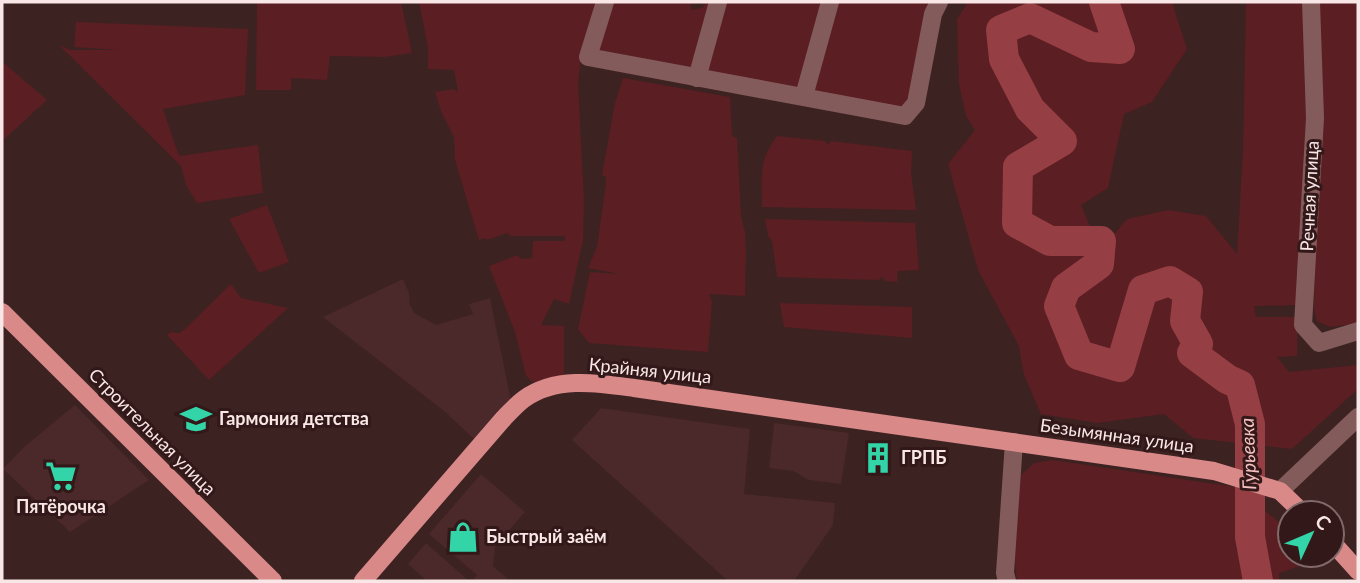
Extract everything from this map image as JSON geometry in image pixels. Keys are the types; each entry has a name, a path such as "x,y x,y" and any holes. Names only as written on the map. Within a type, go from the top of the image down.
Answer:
{"main road":[{"name":"Строительная улица","path":"2,312 273,581"},
{"name":"Крайняя улица","path":"363,581 504,418 524,399 541,389 599,383 1014,442"},
{"name":"Безымянная улица","path":"1014,442 1214,471 1280,492"},
{"path":"1280,492 1288,499"},
{"path":"1346,558 1358,571"}],"street":[{"path":"605,2 588,57 905,116 916,103 933,15 939,2"},
{"path":"697,78 718,2"},
{"path":"804,96 830,2"},
{"name":"Речная улица","path":"1311,2 1314,118 1303,325 1319,343 1358,331"},
{"path":"1280,492 1358,417"},
{"path":"1007,581 1005,573 1014,442"}],"shaded area":[{"path":"257,2 401,2 412,53 384,57 330,56 327,80 291,78 291,90 256,90"},
{"path":"419,2 596,2 582,51 578,82 584,202 583,240 569,304 554,299 541,325 564,326 564,375 533,382 526,376 515,332 489,266 518,255 520,259 532,258 533,241 565,241 565,236 511,236 507,233 479,240 455,160 454,137 435,92 454,89 458,92 454,70 428,69 428,48"},
{"path":"612,2 701,2 690,5 692,10 704,7 702,2 712,2 692,70 599,51"},
{"path":"723,2 824,2 800,89 705,72"},
{"path":"833,2 934,2 910,103 902,109 810,92"},
{"path":"968,2 1172,2 1187,49 1152,102 1124,114 1108,188 1081,205 1102,248 1127,219 1168,210 1206,216 1237,254 1243,152 1246,2 1307,2 1309,60 1298,305 1254,306 1256,317 1298,317 1297,356 1277,357 1289,372 1358,365 1358,389 1292,449 1193,438 1164,414 1097,423 1041,414 1024,375 1019,346 978,270 948,164 975,130 966,116 959,84 957,19"},
{"path":"1317,2 1358,2 1358,323 1330,327 1317,321 1314,309"},
{"path":"76,22 248,29 245,95 163,109 179,156 258,145 263,193 197,203 186,185 181,166 59,45 70,50 118,50 74,47"},
{"path":"2,64 47,100 2,141"},
{"path":"623,78 730,97 732,136 737,138 741,216 745,232 745,296 709,294 712,302 708,352 589,343 578,329 590,272 619,274 588,268 597,247 606,183 606,177 602,175 615,103"},
{"path":"777,136 825,141 828,145 831,141 912,151 911,172 916,210 762,207 764,161"},
{"path":"267,205 289,262 259,273 229,219"},
{"path":"765,219 915,223 919,270 898,271 897,282 885,281 882,277 878,280 777,277 772,241 768,236"},
{"path":"403,279 414,313 436,325 473,314 469,304 490,298 511,401 475,440 444,411 323,317"},
{"path":"231,284 241,298 288,308 209,380 167,335 184,330"},
{"path":"780,303 912,307 912,338 784,327"},
{"path":"75,405 149,480 70,532 3,469 24,447"},
{"path":"601,408 750,429 744,494 835,503 833,525 794,581 728,581 572,440"},
{"path":"774,423 849,433 841,484 809,480 793,471 769,468"},
{"path":"1053,460 1235,487 1276,520 1276,569 1291,569 1279,573 1279,581 1017,581 1011,525 1020,476 1034,463"},
{"path":"481,474 525,512 495,546 493,566 510,581 472,581 477,575 429,534"},
{"path":"426,543 469,581 427,581 408,564"}],"waterway":[{"name":"Гурьевка","path":"1104,2 1120,49 1091,47 1030,18 1001,30 1004,59 1030,109 1062,141 1018,167 1017,223 1050,241 1101,241 1099,264 1066,288 1059,306 1079,355 1120,367 1143,290 1170,281 1188,292 1185,321 1198,344 1192,353 1227,379 1240,385 1250,424 1250,537 1258,581"}],"place":[{"name":"Гармония детства","path":"196,419"},
{"name":"ГРПБ","path":"878,458"},
{"name":"Пятёрочка","path":"61,476"},
{"name":"Быстрый заём","path":"463,537"}]}
